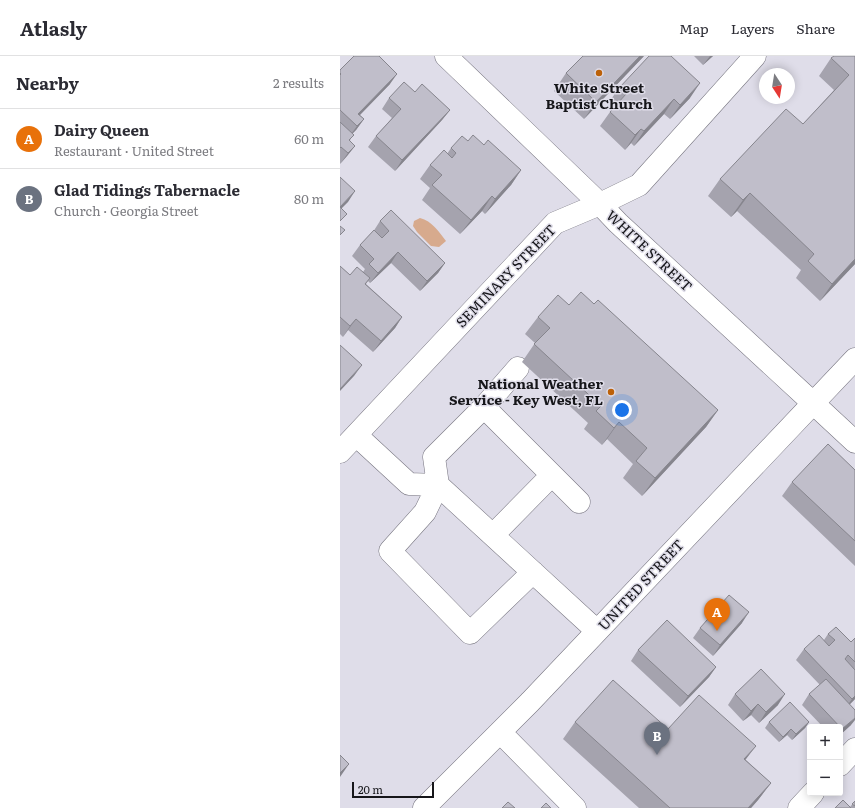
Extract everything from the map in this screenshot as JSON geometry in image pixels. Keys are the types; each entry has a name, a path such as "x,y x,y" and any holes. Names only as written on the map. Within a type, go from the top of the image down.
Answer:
{"street":[{"name":"WHITE STREET","path":"446,56 600,204 629,234 855,442"},
{"name":"SEMINARY STREET","path":"340,452 555,223 600,204 640,184 755,56"},
{"name":"UNITED STREET","path":"424,808 530,702 855,359"},
{"path":"518,368 484,407 434,457 438,485 425,512 390,551 470,633 533,572"},
{"path":"484,407 579,502"},
{"path":"356,436 409,484 438,485 597,631"},
{"path":"493,535 552,475"},
{"path":"500,732 575,808"},
{"path":"843,762 855,749"},
{"path":"798,808 810,796"}],"shaded area":[{"path":"420,218 432,224 446,241 439,247 431,246 413,226 414,221"}],"building":[{"path":"354,56 379,56 397,74 358,114 364,119 357,126 340,110 340,70"},
{"name":"White Street Baptist Church","path":"583,56 640,56 596,102 566,73"},
{"path":"649,56 671,56 700,83 680,105 674,99 644,131 641,129 635,135 610,112 626,94 619,88"},
{"path":"834,56 855,56 855,259 832,284 808,261 814,254 750,193 743,200 720,179 786,109 803,124 849,75 831,58"},
{"path":"404,82 415,92 422,84 450,110 402,160 376,136 401,109 389,98"},
{"path":"340,122 354,135 349,140 355,146 348,153 341,147 340,148"},
{"path":"473,135 484,145 488,140 521,170 495,199 492,196 471,220 432,185 442,175 430,165 444,150 452,158 456,153 451,148 462,136 468,141"},
{"path":"340,177 355,191 340,207"},
{"path":"340,207 347,214 340,221"},
{"path":"391,210 445,263 427,281 398,252 378,273 369,264 374,259 360,245 374,230 382,238 389,231 380,221"},
{"path":"340,226 345,230 340,235"},
{"path":"340,266 350,275 357,267 370,278 365,284 402,317 381,341 356,319 350,326 340,317"},
{"name":"National Weather Service - Key West, FL","path":"581,292 594,304 598,300 718,410 655,478 636,461 647,448 619,422 614,428 596,411 601,406 534,344 550,328 538,317 558,295 569,305"},
{"path":"340,345 362,365 340,389"},
{"path":"828,444 855,470 855,541 792,482"},
{"path":"729,595 749,612 720,645 700,628"},
{"path":"667,620 716,667 688,696 638,650"},
{"path":"836,627 851,642 855,638 855,662 848,655 845,659 855,670 855,696 852,699 804,649 819,635 829,646 835,640 828,634"},
{"path":"761,669 785,694 766,712 758,704 751,711 735,694"},
{"path":"826,679 855,710 855,718 843,728 843,724 837,724 809,694"},
{"path":"613,680 668,729 699,695 756,746 744,759 771,783 748,808 670,808 575,722"},
{"path":"790,702 809,722 796,734 791,729 783,737 769,722"},
{"path":"340,755 349,764 340,773"},
{"path":"843,800 851,808 835,808"},
{"path":"508,802 515,808 502,808"},
{"path":"546,803 551,808 541,808"}],"place":[{"name":"White Street Baptist Church","path":"599,73"},
{"name":"National Weather Service - Key West, FL","path":"611,392"},
{"name":"Dairy Queen","path":"717,631"},
{"name":"Glad Tidings Tabernacle","path":"657,755"}]}
